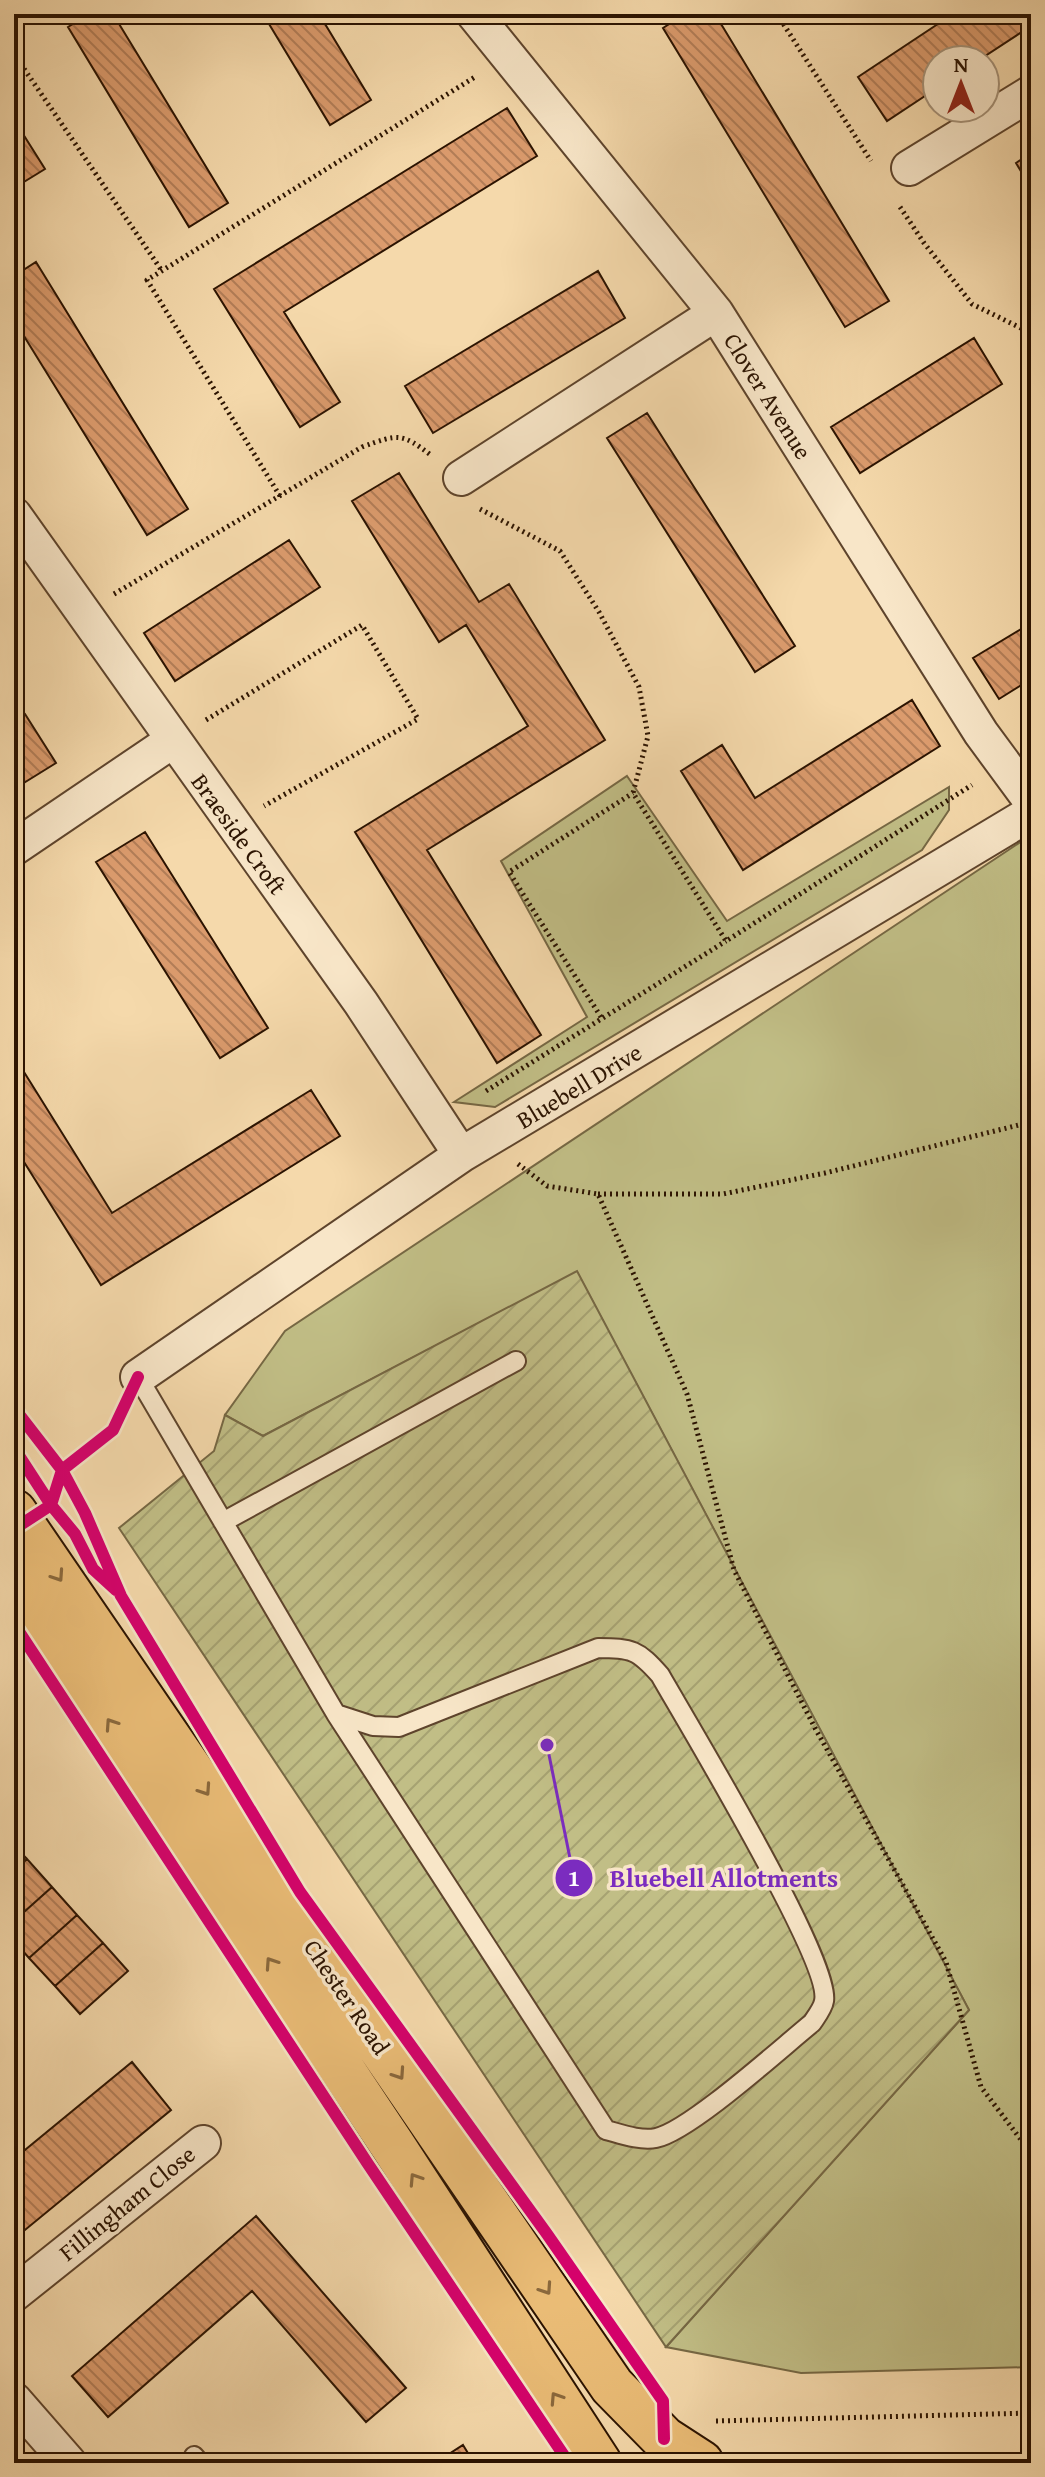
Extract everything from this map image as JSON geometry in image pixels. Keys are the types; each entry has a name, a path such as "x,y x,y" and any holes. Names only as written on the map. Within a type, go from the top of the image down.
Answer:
{"highway":[{"name":"Chester Road","path":"14,1512 612,2386 664,2439 701,2463"},
{"name":"Chester Road","path":"14,1576 393,2146 599,2463"}],"street":[{"name":"Clover Avenue","path":"474,14 716,313 981,733 1031,801"},
{"path":"909,168 1031,93"},
{"path":"461,478 716,313"},
{"name":"Braeside Croft","path":"14,515 361,1003 438,1122 475,1148"},
{"path":"14,848 172,741"},
{"name":"Bluebell Drive","path":"138,1377 475,1148 1031,813"},
{"name":"Fillingham Close","path":"14,2294 203,2143"},
{"path":"14,2400 69,2463"}],"lane":[{"path":"223,1522 516,1361"},
{"path":"138,1377 336,1714 606,2130 656,2138 687,2124 812,2023 824,2001 820,1974 788,1903 660,1675 643,1656 622,1648 598,1648 399,1727 373,1726 336,1714"}],"path":[{"path":"14,54 162,271"},
{"path":"280,496 147,280 508,56"},
{"path":"82,613 362,447 393,435 413,441 461,478 475,506 560,551 599,612 639,687 648,736 633,793 509,872 601,1017"},
{"path":"172,741 362,625 418,719 232,824"},
{"path":"438,1122 1004,765"},
{"path":"633,793 726,941"},
{"path":"475,1148 547,1186 598,1194 723,1194 825,1173 1031,1122"},
{"path":"598,1194 687,1394 734,1570 815,1728 946,1962 981,2087 1031,2153"},
{"path":"664,2439 716,2421 1031,2413"}],"shaded area":[{"path":"627,776 727,921 949,787 949,810 922,850 495,1107 454,1102 587,1017 501,861"},
{"path":"1031,835 1031,2367 801,2373 666,2347 969,2010 577,1272 263,1436 225,1415 285,1331"},
{"path":"577,1271 969,2010 666,2347 119,1528 214,1451 225,1415 263,1436"}],"building":[{"path":"89,14 113,14 228,203 189,227 68,27"},
{"path":"263,14 319,14 371,100 330,125"},
{"path":"519,14 540,14 525,23"},
{"path":"685,14 715,14 889,301 845,327 663,28"},
{"path":"953,14 1031,14 1031,26 1001,46 921,44 921,99 887,121 858,77"},
{"path":"507,108 537,156 284,312 340,402 300,427 214,289"},
{"path":"18,126 45,169 14,188 14,128"},
{"path":"1031,153 1031,188 1016,163"},
{"path":"36,262 188,509 147,535 14,320 14,276"},
{"path":"598,271 625,318 433,433 405,386"},
{"path":"974,338 1002,384 860,473 831,427"},
{"path":"647,413 795,646 755,672 607,438"},
{"path":"399,473 479,602 509,584 605,740 427,850 541,1035 497,1063 355,832 528,726 466,625 439,642 352,501"},
{"path":"289,540 320,587 175,681 144,633"},
{"path":"1031,623 1031,679 999,699 973,658"},
{"path":"912,700 940,746 743,870 681,771 722,745 755,798"},
{"path":"25,714 56,763 14,789 14,720"},
{"path":"145,832 268,1028 220,1058 96,862"},
{"path":"14,1056 112,1213 311,1090 340,1136 101,1285 14,1146"},
{"path":"14,1845 27,1859 14,1871"},
{"path":"27,1859 52,1887 14,1921 14,1871"},
{"path":"52,1887 77,1915 29,1958 14,1941 14,1921"},
{"path":"77,1915 103,1943 55,1986 29,1958"},
{"path":"103,1943 128,1971 80,2014 55,1986"},
{"path":"132,2062 171,2110 14,2239 14,2159"},
{"path":"256,2216 406,2388 366,2422 252,2291 108,2417 72,2376"},
{"path":"463,2445 474,2463 435,2463"}],"cycle path":[{"path":"14,1529 51,1505 62,1470 113,1430 138,1377"},
{"path":"14,1408 62,1470 85,1513 121,1596 300,1892 547,2234 663,2401 664,2439"},
{"path":"14,1448 51,1505 75,1534 93,1569 116,1590"},
{"path":"14,1624 368,2164 569,2463"}],"place":[{"name":"Bluebell Allotments","path":"547,1745"}]}
